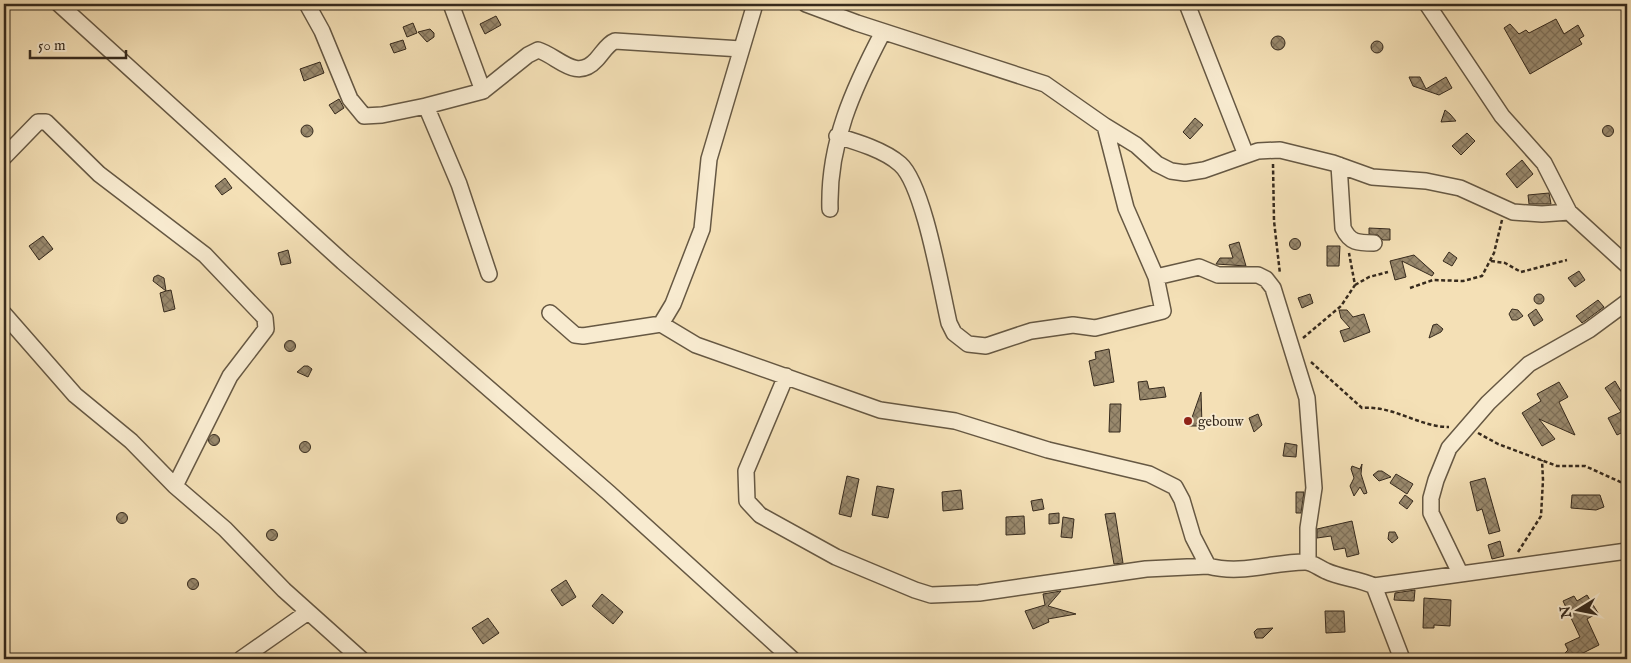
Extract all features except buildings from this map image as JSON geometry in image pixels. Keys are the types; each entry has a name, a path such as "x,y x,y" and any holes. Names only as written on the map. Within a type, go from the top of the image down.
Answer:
{"street":[{"path":"59,4 343,262 609,493 792,659"},
{"path":"307,4 322,30 350,99 364,116 382,115 426,106 483,91 528,55 538,50 574,69 581,70 588,68 615,41 741,49"},
{"path":"451,4 483,91"},
{"path":"661,324 673,304 687,272 702,229 709,159 755,4"},
{"path":"806,4 883,32 1045,84 1105,126 1136,144 1157,164 1171,171 1185,173 1204,170 1258,151 1273,150 1308,156 1372,177 1426,181 1460,188 1504,210 1542,214 1569,212"},
{"path":"1187,4 1246,155"},
{"path":"1427,4 1502,116 1544,163 1569,212 1595,233 1627,266"},
{"path":"830,209 829,180 837,136 860,76 883,32"},
{"path":"426,106 458,184 490,274"},
{"path":"4,157 38,122 46,122 99,174 205,255 266,318 266,329 230,376 175,486"},
{"path":"837,136 866,146 901,164 920,200 949,323 954,333 968,344 986,346 1030,332 1060,326 1095,328 1163,311 1156,277 1126,208 1105,126"},
{"path":"1339,165 1343,228 1355,243 1374,243"},
{"path":"1156,277 1199,267 1218,274 1240,273 1258,275 1266,279 1273,288 1307,398 1312,441 1314,488 1308,528 1308,562"},
{"path":"1460,573 1431,512 1431,498 1436,480 1449,448 1488,403 1530,364 1588,330 1627,302"},
{"path":"550,313 575,335 583,336 661,324 696,345 880,410 955,421 1048,450 1154,477 1175,487 1196,544 1208,566"},
{"path":"5,318 75,395 131,441 175,486 225,529 257,564 361,659"},
{"path":"786,376 746,471 747,501 760,515 836,556 915,590 931,594 979,593 1146,569 1208,566 1225,570 1252,569 1308,562 1328,572 1357,579 1374,586 1627,551"},
{"path":"1374,586 1402,659"},
{"path":"241,659 308,612"}],"path":[{"path":"1273,150 1274,221 1280,277"},
{"path":"1410,288 1433,280 1472,279 1482,276 1491,261 1504,210"},
{"path":"1351,240 1348,252 1355,285"},
{"path":"1491,261 1505,263 1521,272 1567,260"},
{"path":"1291,348 1341,306 1355,285 1369,277 1388,272"},
{"path":"1510,566 1541,516 1542,460"},
{"path":"1622,484 1627,487"}],"place":[{"name":"gebouw","path":"1188,421"}]}
